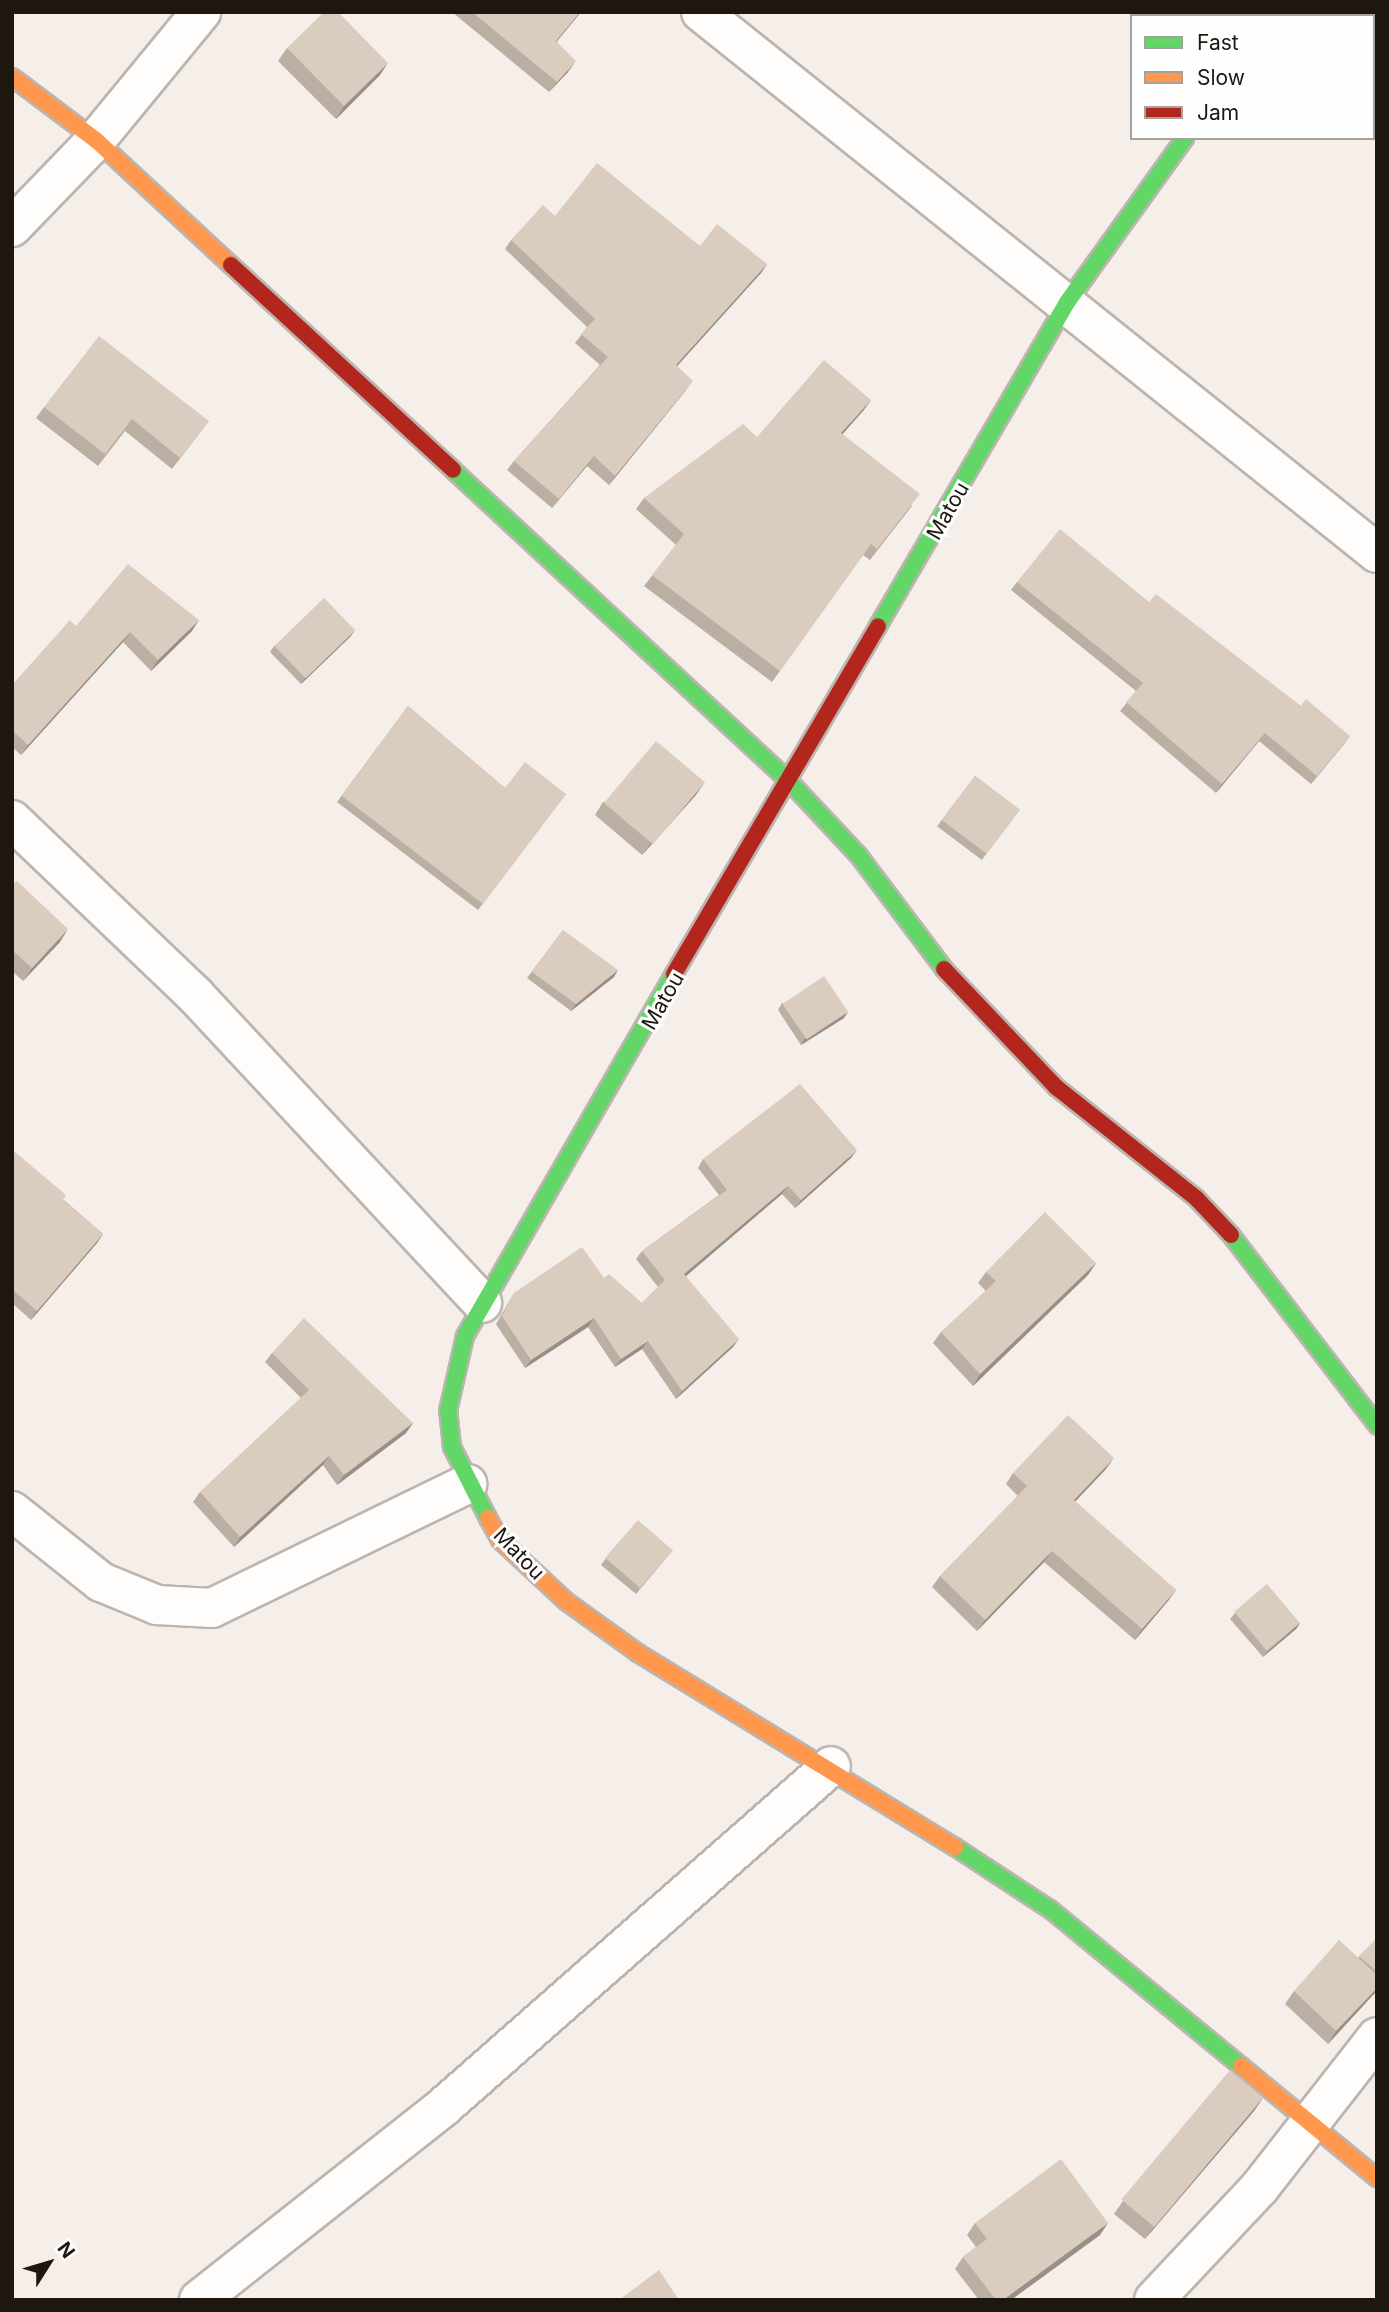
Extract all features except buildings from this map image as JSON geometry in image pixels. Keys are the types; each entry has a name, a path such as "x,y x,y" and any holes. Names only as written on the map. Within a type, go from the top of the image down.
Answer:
{"street":[{"path":"12,227 96,140 201,12"},
{"path":"701,12 1068,301 1377,553"},
{"path":"12,77 96,140 787,779 859,856 949,976 1056,1087 1196,1198 1238,1243 1377,1424"},
{"name":"Matou","path":"1184,140 1068,301 787,779 596,1118 482,1303 465,1336 448,1411 452,1447 467,1484 500,1540 567,1602 755,1727 831,1766 1051,1910 1377,2178"},
{"path":"12,820 195,995 482,1303"},
{"path":"12,1511 101,1581 157,1605 212,1608 467,1484"},
{"path":"199,2300 441,2109 831,1766"},
{"path":"1154,2300 1260,2187 1308,2119 1377,2038"}],"traffic: fast":[{"path":"878,626 1068,301 1184,140"},
{"path":"453,470 787,779 859,856 944,969"},
{"path":"488,1518 452,1447 448,1411 465,1336 674,974"},
{"path":"1231,1235 1377,1425"},
{"path":"955,1847 1051,1910 1241,2066"}],"traffic: slow":[{"path":"12,77 96,140 231,265"},
{"path":"488,1518 500,1540 567,1602 638,1653 955,1847"},
{"path":"1241,2066 1377,2178"}],"traffic: jam":[{"path":"231,265 453,470"},
{"path":"674,974 878,626"},
{"path":"944,969 1056,1087 1196,1198 1231,1235"}]}
